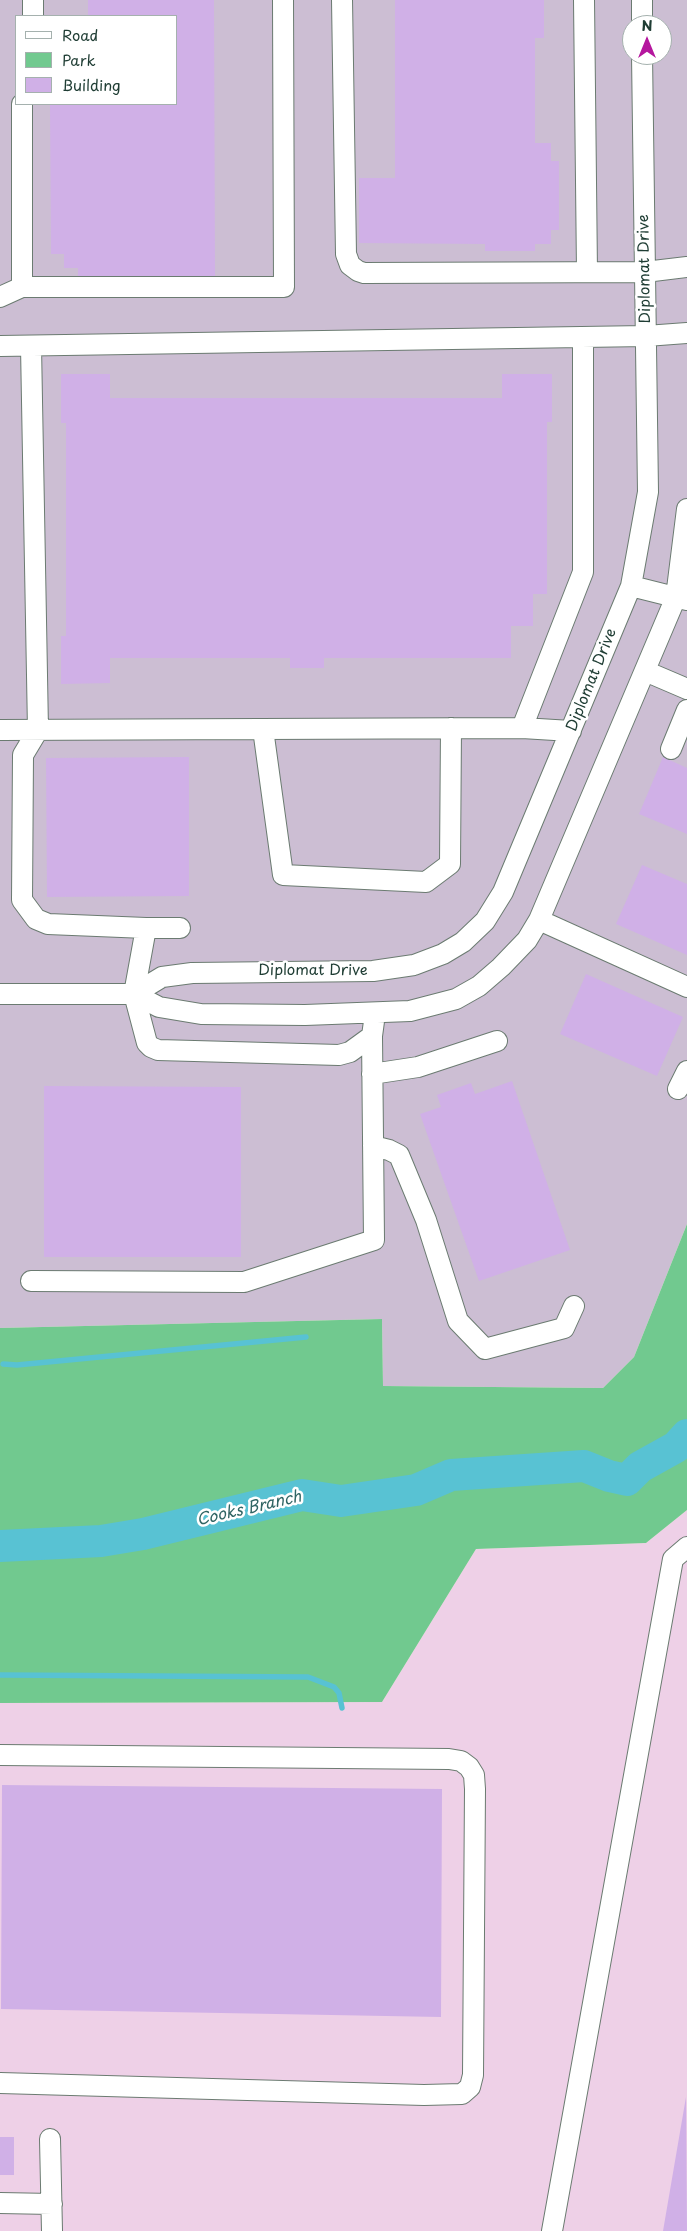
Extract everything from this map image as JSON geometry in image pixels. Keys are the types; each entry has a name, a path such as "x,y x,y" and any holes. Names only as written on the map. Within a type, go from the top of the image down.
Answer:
{"street":[{"path":"33,0 33,15"},
{"path":"0,297 22,288 284,287 283,0"},
{"path":"342,0 346,254 350,265 358,272 646,272 687,267"},
{"path":"584,0 587,272"},
{"path":"642,0 642,15"},
{"name":"Diplomat Drive","path":"134,994 162,977 192,973 373,971 414,965 443,954 463,942 485,921 503,892 631,586 648,492 642,65"},
{"path":"22,105 22,288"},
{"path":"0,346 646,336 687,333"},
{"path":"522,728 583,572 583,337"},
{"path":"30,346 38,730 22,755 22,900 36,919 48,924 180,928"},
{"path":"0,994 134,994 158,1008 201,1014 375,1014 410,1011 456,999 471,990 507,961 527,940 539,920 645,671 682,598 687,509"},
{"path":"631,586 682,598"},
{"path":"645,671 687,689"},
{"path":"671,749 687,710"},
{"path":"263,729 283,875 426,882 450,864 451,728"},
{"path":"0,730 522,728 571,731"},
{"path":"539,920 687,987"},
{"path":"146,928 134,994 147,1043 151,1048 158,1050 339,1055 350,1052 372,1036"},
{"path":"30,1281 244,1282 374,1240 372,1036 375,1014"},
{"path":"372,1074 418,1067 497,1041"},
{"path":"678,1089 687,1071"},
{"path":"373,1146 399,1155 426,1220 458,1321 485,1349 564,1328 574,1306"},
{"path":"552,2231 673,1559 687,1547"},
{"path":"0,1755 449,1760 461,1761 469,1767 474,1775 475,1788 473,2075 470,2087 462,2094 424,2096 0,2083"},
{"path":"50,2139 52,2231"},
{"path":"0,2203 52,2204"}],"shaded area":[{"path":"0,0 687,0 687,1224 634,1357 603,1388 383,1386 382,1319 0,1328"},
{"path":"687,1510 687,2231 0,2231 0,1703 382,1702 476,1549 646,1543"}],"green space":[{"path":"687,1224 687,1510 646,1543 476,1549 382,1702 0,1703 0,1328 382,1319 383,1386 603,1388 634,1357"}],"building":[{"path":"88,0 214,0 215,277 78,278 78,268 64,268 64,254 51,254 50,105 178,105 178,15 88,15"},
{"path":"395,0 544,0 544,38 535,38 535,143 551,143 551,161 559,161 559,230 551,230 551,244 535,244 535,251 485,251 485,244 359,243 359,178 395,178"},
{"path":"61,374 110,374 110,398 502,398 502,374 552,374 552,422 547,422 547,594 533,594 533,626 511,626 511,658 324,658 324,668 290,668 290,658 110,658 110,683 61,684 61,636 66,636 66,423 61,423"},
{"path":"189,757 189,896 47,897 46,758"},
{"path":"663,757 687,768 687,834 639,814"},
{"path":"642,865 687,884 687,955 616,924"},
{"path":"586,974 683,1017 657,1076 560,1034"},
{"path":"512,1081 570,1250 479,1281 420,1114 441,1107 437,1095 471,1083 475,1094"},
{"path":"44,1086 241,1087 241,1257 44,1257"},
{"path":"2,1785 442,1789 441,2017 1,2009"},
{"path":"686,2097 687,2231 663,2231"},
{"path":"0,2137 14,2137 14,2175 0,2175"}],"waterway":[{"path":"3,1364 17,1365 306,1337"},
{"name":"Cooks Branch","path":"0,1546 101,1541 143,1534 302,1495 341,1501 416,1490 451,1475 584,1466 609,1476 627,1480 640,1467 676,1447 687,1435"},
{"path":"0,1675 308,1677 334,1687 339,1693 342,1708"}]}
